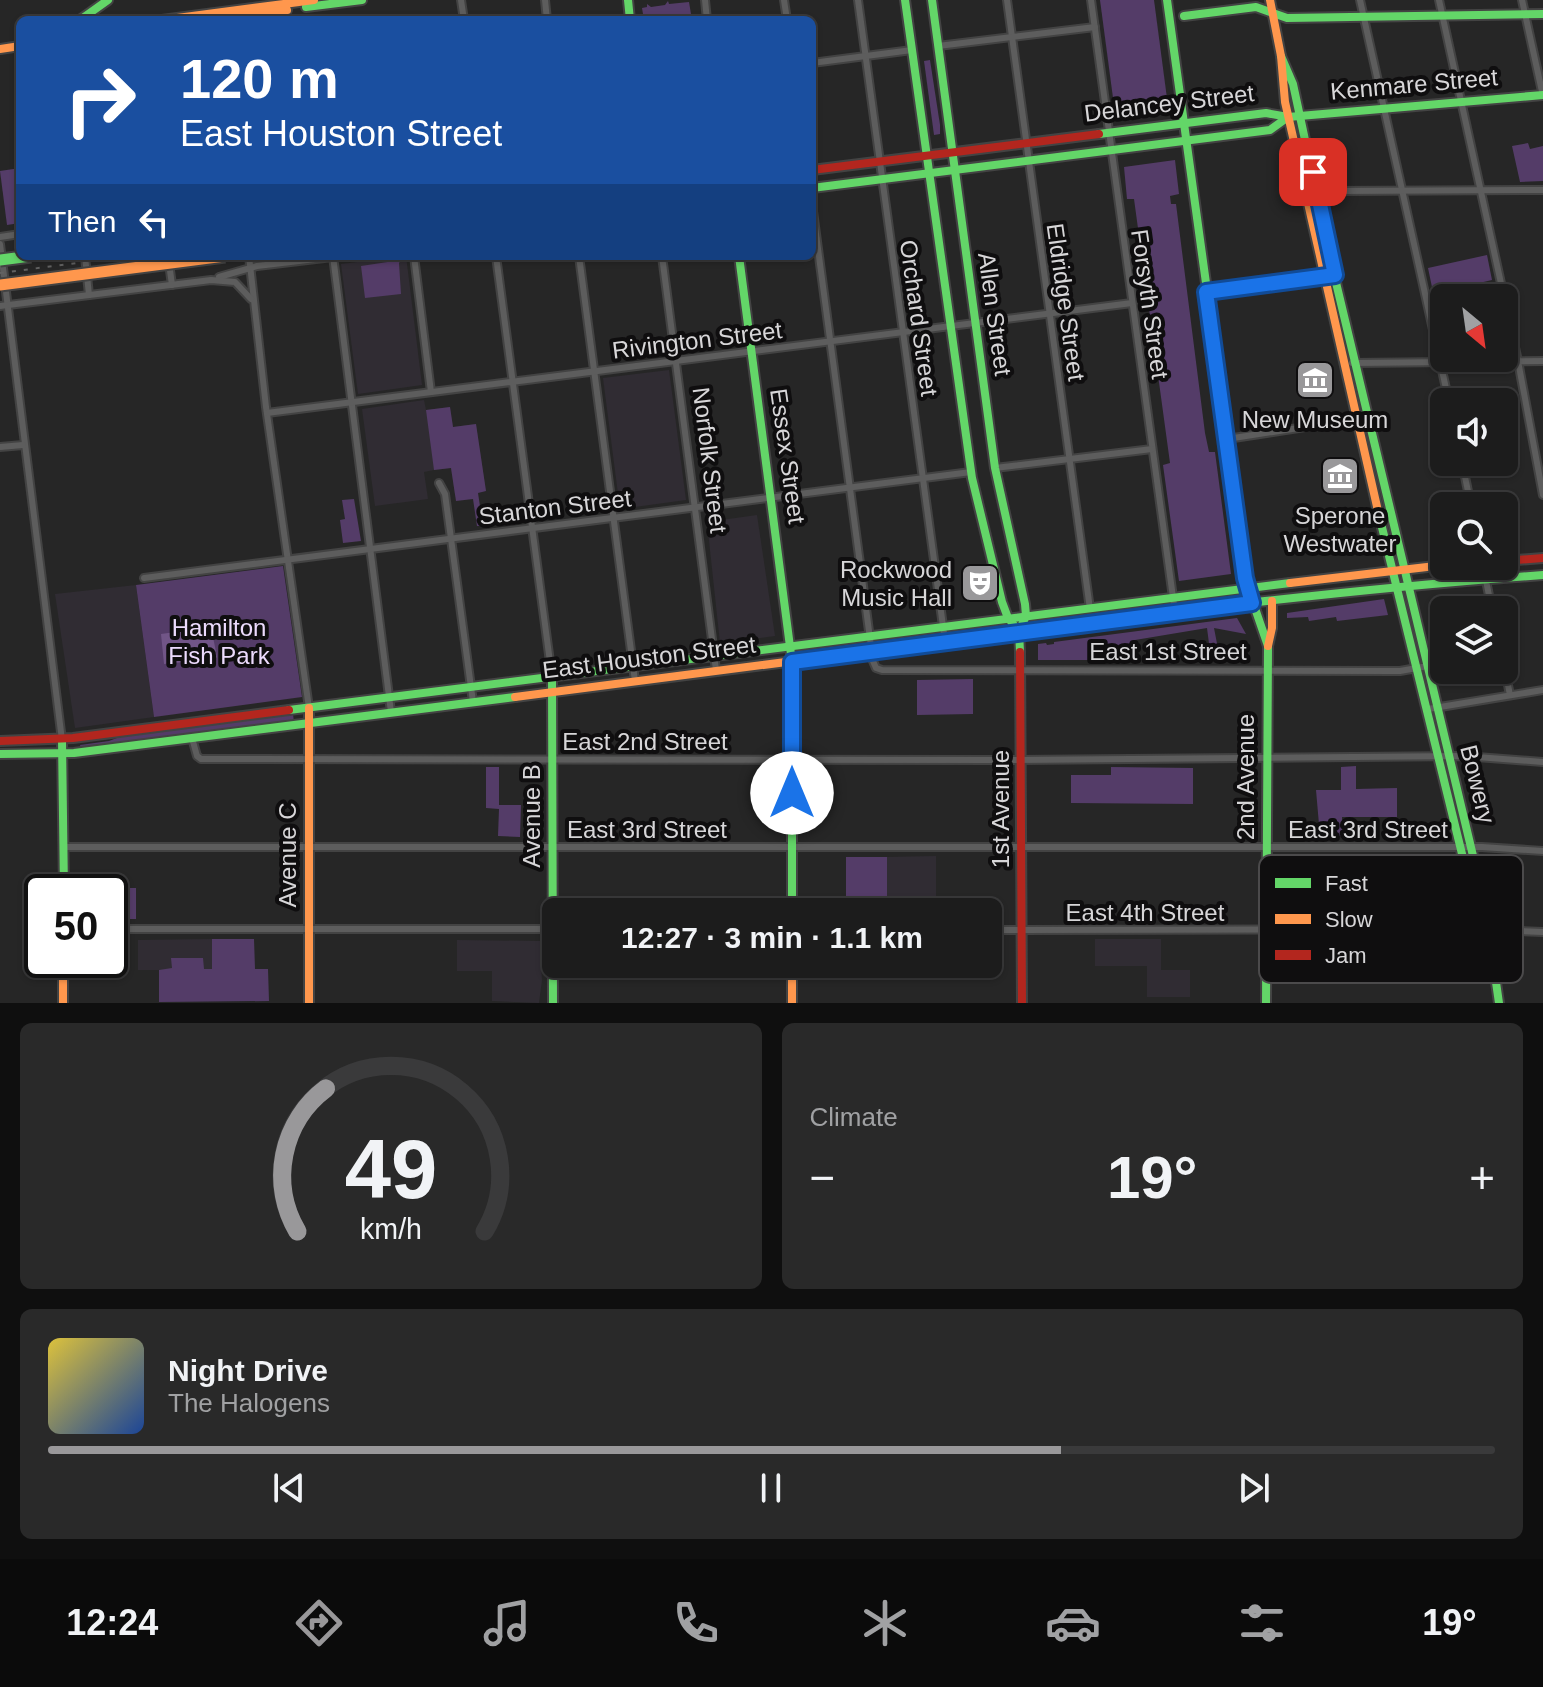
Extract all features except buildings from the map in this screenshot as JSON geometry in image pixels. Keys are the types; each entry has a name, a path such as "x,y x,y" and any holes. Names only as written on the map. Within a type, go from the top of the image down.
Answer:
{"main road":[{"path":"86,16 108,0"},
{"path":"224,14 314,0"},
{"path":"203,16 362,0"},
{"name":"Allen Street","path":"905,0 971,472 1008,618"},
{"name":"Allen Street","path":"932,0 995,468 1026,616"},
{"name":"2nd Avenue","path":"1167,0 1248,588 1268,646 1266,855"},
{"name":"Bowery","path":"1270,0 1281,56 1282,86 1294,117 1398,569 1469,855"},
{"path":"1184,16 1256,7 1287,18 1543,14"},
{"name":"Kenmare Street","path":"1294,117 1543,95"},
{"name":"Delancey Street","path":"816,169 1183,122 1266,113 1294,117"},
{"name":"Delancey Street","path":"816,188 1270,130 1294,117"},
{"path":"0,285 194,260"},
{"name":"Essex Street","path":"740,260 792,662 792,898"},
{"path":"1518,560 1543,558"},
{"name":"East Houston Street","path":"0,741 62,740 1430,566"},
{"name":"East Houston Street","path":"1518,577 1543,575"},
{"name":"East Houston Street","path":"0,754 63,754 1019,631 1474,580"},
{"path":"1268,646 1272,601"},
{"path":"1008,618 1019,631 1026,616"},
{"name":"1st Avenue","path":"1019,631 1022,1003"},
{"name":"Avenue B","path":"552,677 554,898"},
{"name":"Avenue C","path":"309,708 309,1003"},
{"path":"62,740 64,874"},
{"path":"63,978 63,1003"},
{"name":"Avenue B","path":"553,1003 554,978"},
{"path":"792,978 792,1003"},
{"name":"2nd Avenue","path":"1266,983 1266,1003"},
{"name":"Bowery","path":"1499,983 1499,1003"}],"street":[{"name":"Orchard Street","path":"858,0 945,641"},
{"name":"Eldridge Street","path":"1007,0 1090,609"},
{"name":"Forsyth Street","path":"1091,0 1175,612"},
{"path":"1360,0 1430,316"},
{"path":"1439,0 1501,284"},
{"path":"1522,0 1543,95"},
{"path":"1169,18 1184,16"},
{"path":"938,46 1095,27"},
{"path":"816,62 912,50"},
{"path":"1311,194 1543,190"},
{"path":"816,234 872,652"},
{"path":"0,244 3,306 62,740"},
{"path":"85,260 89,295"},
{"path":"169,260 172,285"},
{"path":"249,260 252,301 309,708"},
{"path":"3,306 211,280 250,267 303,260"},
{"path":"333,260 391,712"},
{"path":"414,260 431,392"},
{"path":"497,260 552,677"},
{"path":"580,260 635,681"},
{"name":"Norfolk Street","path":"662,260 716,670"},
{"path":"1206,292 1330,276"},
{"path":"211,280 235,282 252,301"},
{"name":"Rivington Street","path":"267,413 1132,303"},
{"path":"1543,361 1518,361 1543,495"},
{"path":"1350,363 1430,362"},
{"path":"1227,439 1363,418"},
{"path":"0,447 23,445"},
{"path":"995,468 1152,449"},
{"name":"Stanton Street","path":"144,578 971,472"},
{"path":"439,483 445,494 452,538 473,702"},
{"name":"East 1st Street","path":"872,652 874,666 882,670 1400,671 1423,667"},
{"path":"1508,684 1510,695"},
{"path":"1433,708 1543,690"},
{"name":"East 2nd Street","path":"192,738 197,756 201,759 1444,757 1543,762"},
{"name":"East 3rd Street","path":"64,847 1466,847 1543,851"},
{"path":"128,929 542,929"},
{"name":"East 4th Street","path":"1002,930 1259,929"},
{"name":"East 4th Street","path":"1523,931 1543,932"}],"shaded area":[{"path":"406,260 422,385 358,394 341,264"},
{"path":"669,370 686,500 620,509 603,378"},
{"path":"424,400 426,410 450,407 453,427 476,424 486,491 455,495 451,468 434,470 424,472 428,499 375,506 362,409"},
{"path":"757,515 775,636 720,643 707,522"},
{"path":"136,585 154,717 75,728 55,594"},
{"path":"211,627 215,659 164,664 161,634"},
{"path":"936,856 936,898 887,898 887,857"},
{"path":"212,939 212,969 204,969 159,1002 159,970 138,970 138,940"},
{"path":"1095,939 1161,939 1161,970 1190,970 1190,997 1147,997 1147,966 1095,966"},
{"path":"457,940 540,941 542,980 539,1003 492,1001 492,971 457,971"}],"green space":[{"path":"1100,0 1154,0 1168,106 1115,113"},
{"path":"668,1 669,4 689,2 691,16 643,16 642,8 647,4 651,7 665,5"},
{"path":"930,60 940,125 940,134 934,135 924,61"},
{"path":"1528,143 1530,149 1543,146 1543,181 1520,182 1512,146"},
{"path":"1175,160 1179,194 1170,196 1171,204 1176,204 1205,433 1209,452 1215,452 1231,574 1179,581 1163,465 1170,463 1134,199 1127,199 1124,167"},
{"path":"16,169 16,224 7,225 0,171"},
{"path":"1487,255 1492,280 1475,284 1431,284 1428,268"},
{"path":"401,260 401,294 365,298 361,266"},
{"path":"450,407 453,427 476,424 486,491 478,493 483,526 477,526 473,499 456,501 451,468 434,470 426,410"},
{"path":"354,499 361,541 343,543 340,520 345,519 342,500"},
{"name":"Hamilton Fish Park","path":"283,566 302,697 154,717 136,585"},
{"path":"1384,599 1388,615 1337,621 1336,617 1309,621 1308,617 1287,618 1287,613"},
{"path":"1237,618 1246,634 1214,628 1220,659 1211,659 1207,628 1135,640 1137,660 1038,660 1038,644"},
{"path":"973,679 973,714 917,715 917,680"},
{"path":"293,714 294,722 81,749 80,745 122,736"},
{"path":"1356,766 1356,789 1397,788 1397,817 1342,817 1342,836 1320,836 1316,790 1341,790 1341,767"},
{"path":"486,767 499,767 499,805 521,805 520,837 498,836 499,809 486,808"},
{"path":"1111,767 1193,768 1193,804 1071,803 1071,775 1111,775"},
{"path":"846,857 887,857 887,898 846,898"},
{"path":"128,888 136,888 136,919 128,919"},
{"path":"212,939 254,939 255,969 268,969 269,1001 159,1002 159,970 172,968 171,958 203,958 204,969 212,969"}],"railway":[{"path":"0,273 100,260"}],"traffic: fast":[{"path":"86,16 108,0"},
{"path":"306,7 362,0"},
{"path":"628,0 630,16"},
{"path":"905,0 972,478 1002,602 1008,618 1019,631 1020,652"},
{"path":"932,0 995,468 1025,604 1026,616 1019,631"},
{"path":"1167,0 1248,588"},
{"path":"1184,16 1256,7 1287,18 1543,14"},
{"path":"1281,56 1293,84 1333,270 1473,855"},
{"path":"1099,134 1266,113 1288,117 1543,95"},
{"path":"816,187 1270,130 1288,117"},
{"path":"0,260 16,258"},
{"path":"740,260 792,662"},
{"path":"1378,511 1462,855"},
{"path":"964,639 1253,602 1543,575"},
{"path":"289,710 1290,583"},
{"path":"1248,588 1268,646 1267,855"},
{"path":"792,662 792,898"},
{"path":"552,677 553,1003"},
{"path":"0,754 74,753 515,697"},
{"path":"62,740 64,874"},
{"path":"1266,983 1266,1003"},
{"path":"1496,983 1499,1003"}],"traffic: slow":[{"path":"192,16 314,0"},
{"path":"1270,0 1281,56 1285,102 1378,511"},
{"path":"246,16 287,10"},
{"path":"0,49 16,47"},
{"path":"0,285 194,260"},
{"path":"1290,583 1430,567"},
{"path":"1268,646 1272,601"},
{"path":"515,697 964,639"},
{"path":"309,708 309,1003"},
{"path":"63,978 63,1003"},
{"path":"792,978 792,1003"}],"traffic: jam":[{"path":"816,169 1099,134"},
{"path":"1518,560 1543,558"},
{"path":"1020,652 1022,1003"},
{"path":"0,741 73,738 289,710"}],"place":[{"name":"New Museum","path":"1315,380"},
{"name":"Sperone Westwater","path":"1340,476"},
{"name":"Rockwood Music Hall","path":"980,583"}],"route":[{"path":"792,793 792,662 1252,603 1245,578 1206,292 1335,275 1313,172"}]}
